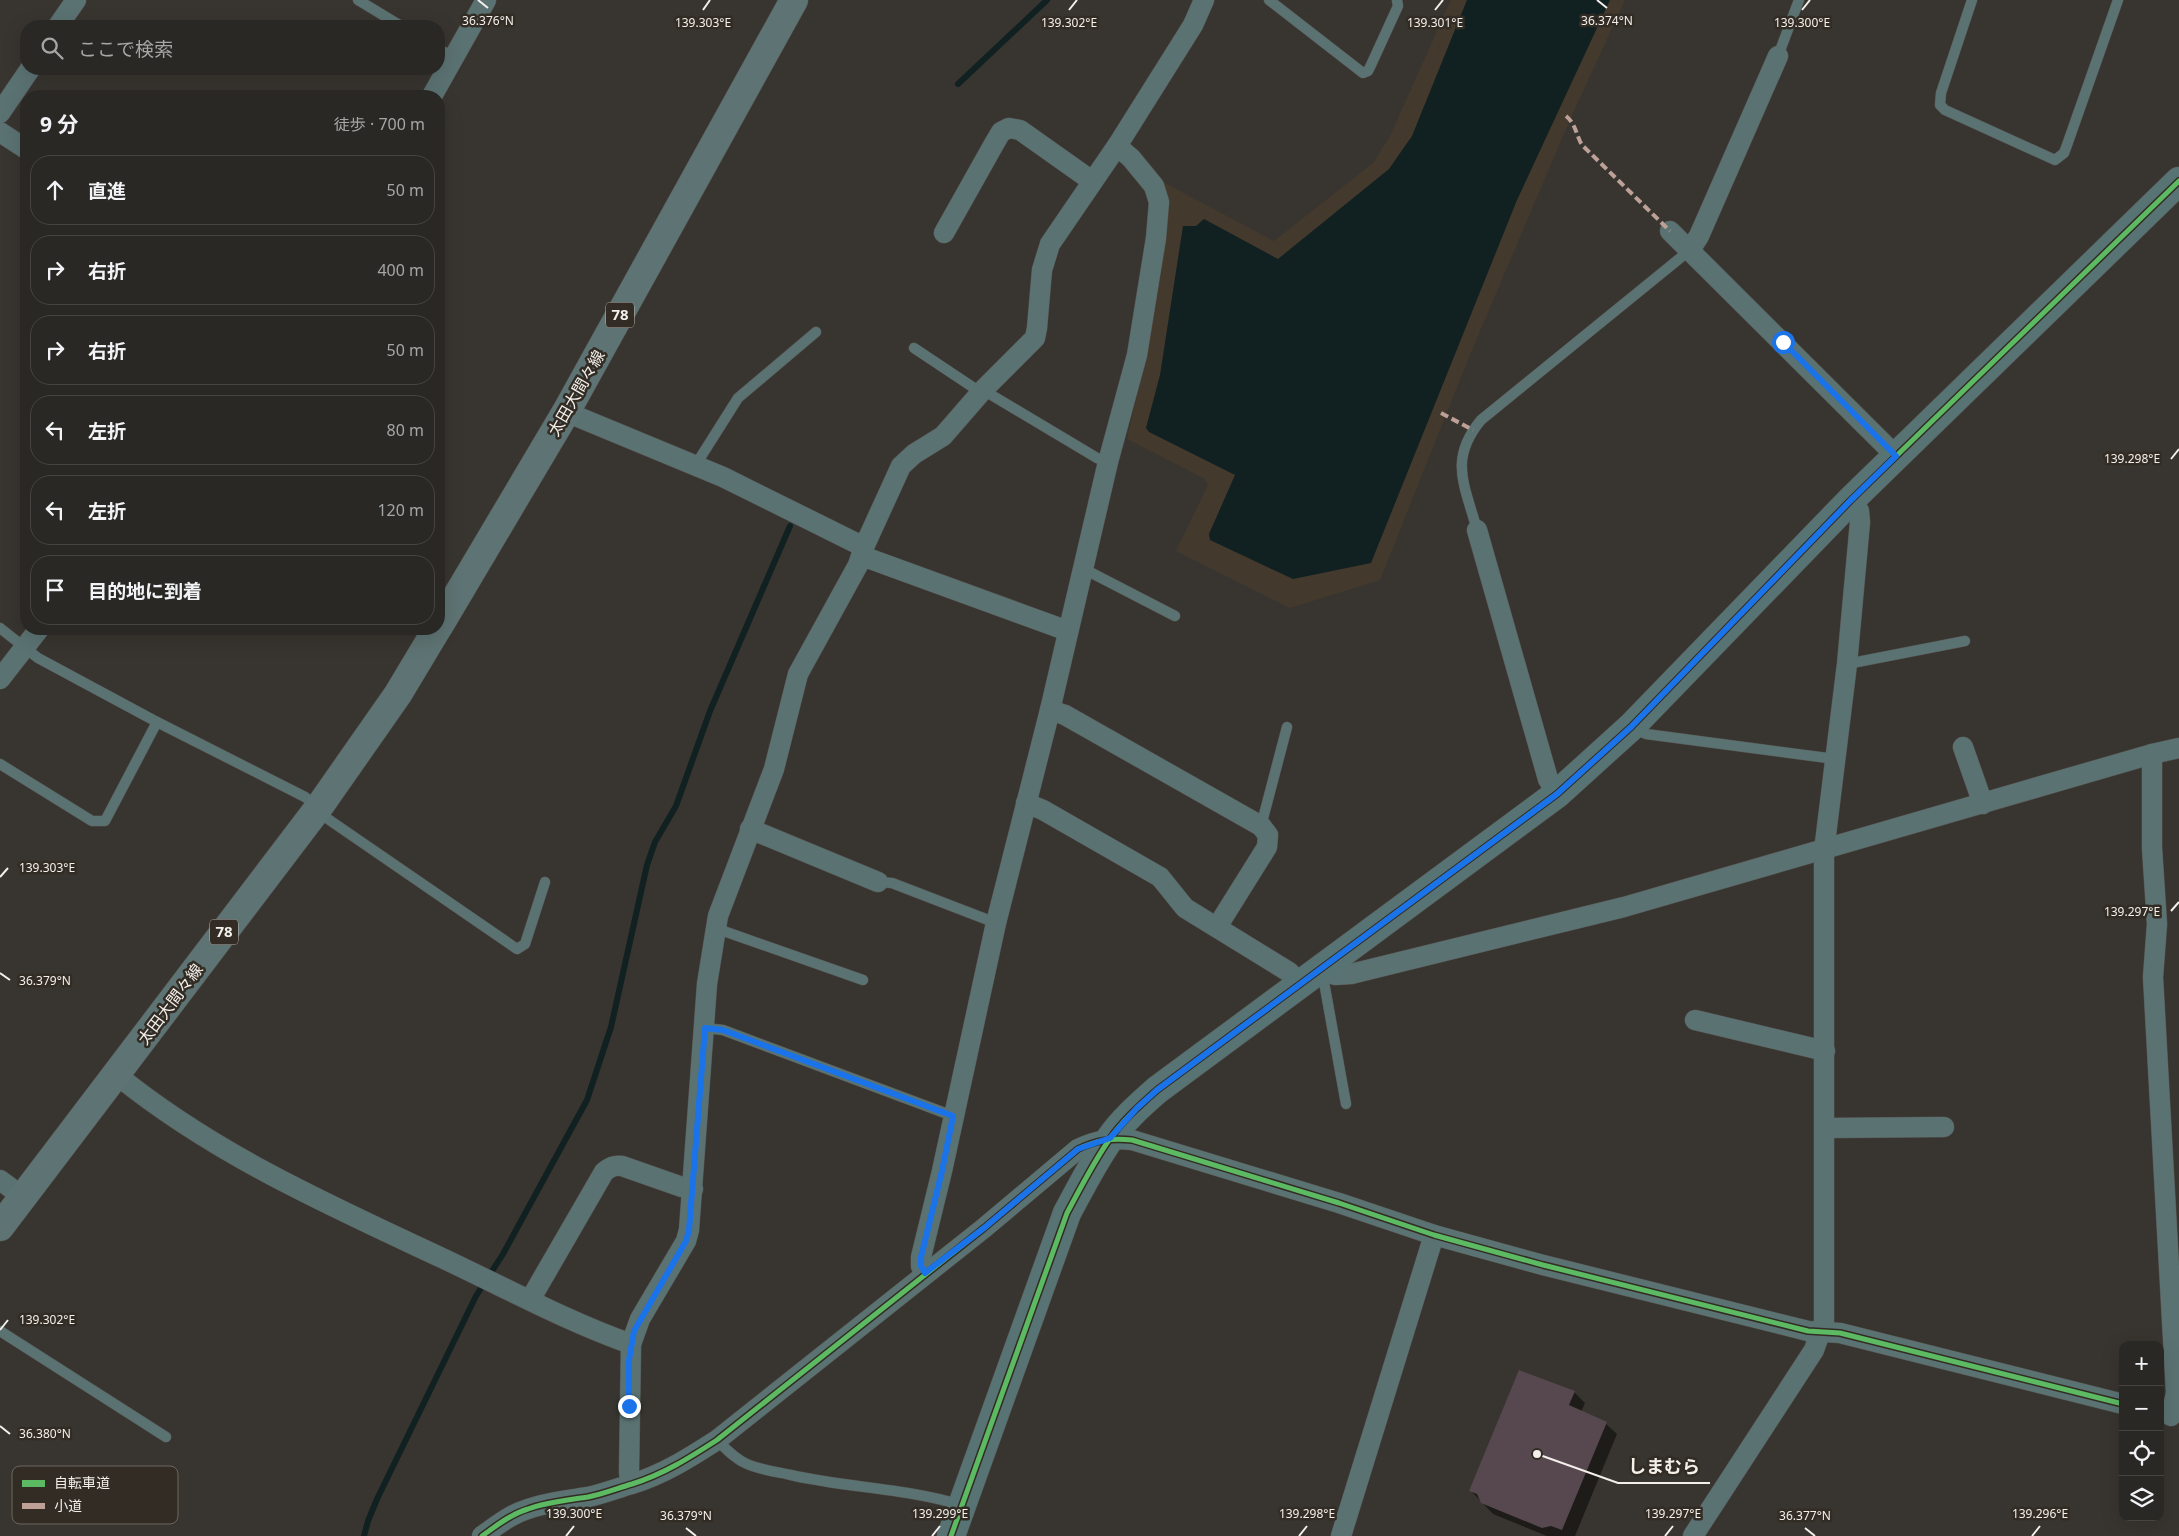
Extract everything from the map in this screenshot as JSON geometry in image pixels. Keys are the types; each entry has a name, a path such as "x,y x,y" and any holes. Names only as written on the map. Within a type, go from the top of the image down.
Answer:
{"main road":[{"name":"太田大間々線","path":"445,616 566,412 794,0"},
{"name":"太田大間々線","path":"0,1227 319,807 398,694 434,635"}],"street":[{"path":"62,20 76,0"},
{"path":"446,53 486,0"},
{"path":"631,1484 629,1472 630,1344 640,1319 686,1241 689,1230 707,984 715,928 750,829 774,769 798,674 863,551 901,466 914,454 943,436 984,390 1035,338 1044,258 1050,244 1117,146 1188,32 1204,0"},
{"path":"1690,250 1699,236 1778,56"},
{"path":"0,113 26,75"},
{"path":"434,90 439,75"},
{"path":"944,233 1001,132 1009,128 1020,130 1092,181"},
{"path":"0,132 20,145"},
{"path":"925,1273 921,1266 921,1257 942,1171 996,923 1050,710 1108,462 1137,355 1159,202 1154,186 1131,158 1117,146"},
{"path":"951,1536 1067,1213 1110,1138 1137,1108 1157,1090 1557,794 1631,727 1850,501 2179,181"},
{"path":"1670,231 1896,456"},
{"path":"566,412 723,477 863,551 1068,630"},
{"path":"1693,1536 1814,1350 1821,1332 1825,1313 1824,851 1847,664 1860,522 1858,511 1850,501"},
{"path":"1476,530 1548,779 1557,794"},
{"path":"0,679 34,635"},
{"path":"1050,710 1064,715 1261,826 1268,835 1267,847 1216,927"},
{"path":"1963,747 1983,804"},
{"path":"1026,803 1042,810 1160,877 1185,908 1289,972 1311,977 1351,974 1624,907 1824,851 2152,754 2179,748"},
{"path":"2152,754 2152,848 2157,924 2153,977 2176,1393 2170,1415"},
{"path":"750,829 878,882"},
{"path":"1694,1020 1825,1052"},
{"path":"116,1075 220,1148 286,1185 530,1300 630,1344"},
{"path":"1825,1128 1944,1127"},
{"path":"482,1536 504,1520 526,1509 557,1501 590,1496 669,1470 717,1440 984,1228 1078,1149 1110,1138 1132,1140 1339,1203 1434,1235 1691,1303 1808,1331 1840,1334 2119,1403"},
{"path":"530,1300 604,1172 610,1167 615,1165 622,1166 693,1189"},
{"path":"0,1180 22,1197"},
{"path":"1341,1536 1434,1235"}],"lane":[{"path":"358,0 391,20"},
{"path":"1269,0 1363,73 1368,71 1371,66 1398,6 1397,0"},
{"path":"1778,56 1799,0"},
{"path":"1972,0 1941,93 1940,105 1944,110 2055,160 2064,153 2118,0"},
{"path":"1476,530 1460,467 1465,443 1473,430 1481,420 1690,250"},
{"path":"695,466 738,398 816,332"},
{"path":"914,348 974,388 984,390 1097,458 1108,462"},
{"path":"1082,568 1175,616"},
{"path":"0,628 24,648 157,722 305,797 319,807 325,817 517,949 525,944 545,882"},
{"path":"1847,664 1965,641"},
{"path":"0,764 92,820 105,821 157,722"},
{"path":"1261,826 1287,727"},
{"path":"1631,727 1646,734 1835,759"},
{"path":"878,882 892,883 996,923"},
{"path":"715,928 863,980"},
{"path":"1311,977 1346,1104"},
{"path":"705,1028 723,1030 953,1116"},
{"path":"0,1332 166,1438"},
{"path":"717,1440 737,1458 746,1464 760,1469 811,1480 917,1494 962,1506"}],"shaded area":[{"path":"1451,0 1625,0 1569,122 1469,357 1380,580 1290,608 1176,551 1208,485 1205,479 1127,439 1146,356 1161,274 1168,203 1163,182 1274,241 1373,163 1390,136"},
{"path":"1467,0 1610,0 1517,200 1371,563 1293,579 1210,540 1209,534 1235,475 1149,432 1146,428 1160,375 1183,226 1196,226 1204,219 1278,259 1389,169 1412,136"}],"building":[{"path":"1519,1370 1575,1391 1569,1405 1607,1422 1562,1530 1551,1526 1542,1528 1481,1503 1477,1494 1469,1491"}],"waterway":[{"path":"958,84 1047,0"},
{"path":"364,1536 377,1499 476,1296 503,1254 587,1100 611,1027 647,865 655,842 676,806 710,711 790,526"}],"marked path":[{"path":"1566,116 1574,126 1582,145 1670,231"},
{"path":"1441,413 1473,430"}],"cycle path":[{"path":"951,1536 1067,1213 1103,1149 1125,1120 1157,1090 1557,794 1631,727 1850,501 2179,181"},
{"path":"482,1536 522,1511 550,1503 594,1496 644,1480 676,1465 707,1447 984,1228 1078,1149 1098,1142 1117,1139 1132,1140 1339,1203 1434,1235 1543,1265 1808,1331 1840,1333 2119,1403"}],"place":[{"name":"しまむら","path":"1537,1454"}],"route":[{"path":"629,1406 630,1344 634,1331 686,1241 689,1230 705,1028 723,1030 953,1116 921,1257 921,1266 925,1273 984,1228 1078,1149 1110,1138 1137,1108 1157,1090 1338,958 1557,794 1631,727 1896,456 1783,342"}]}
